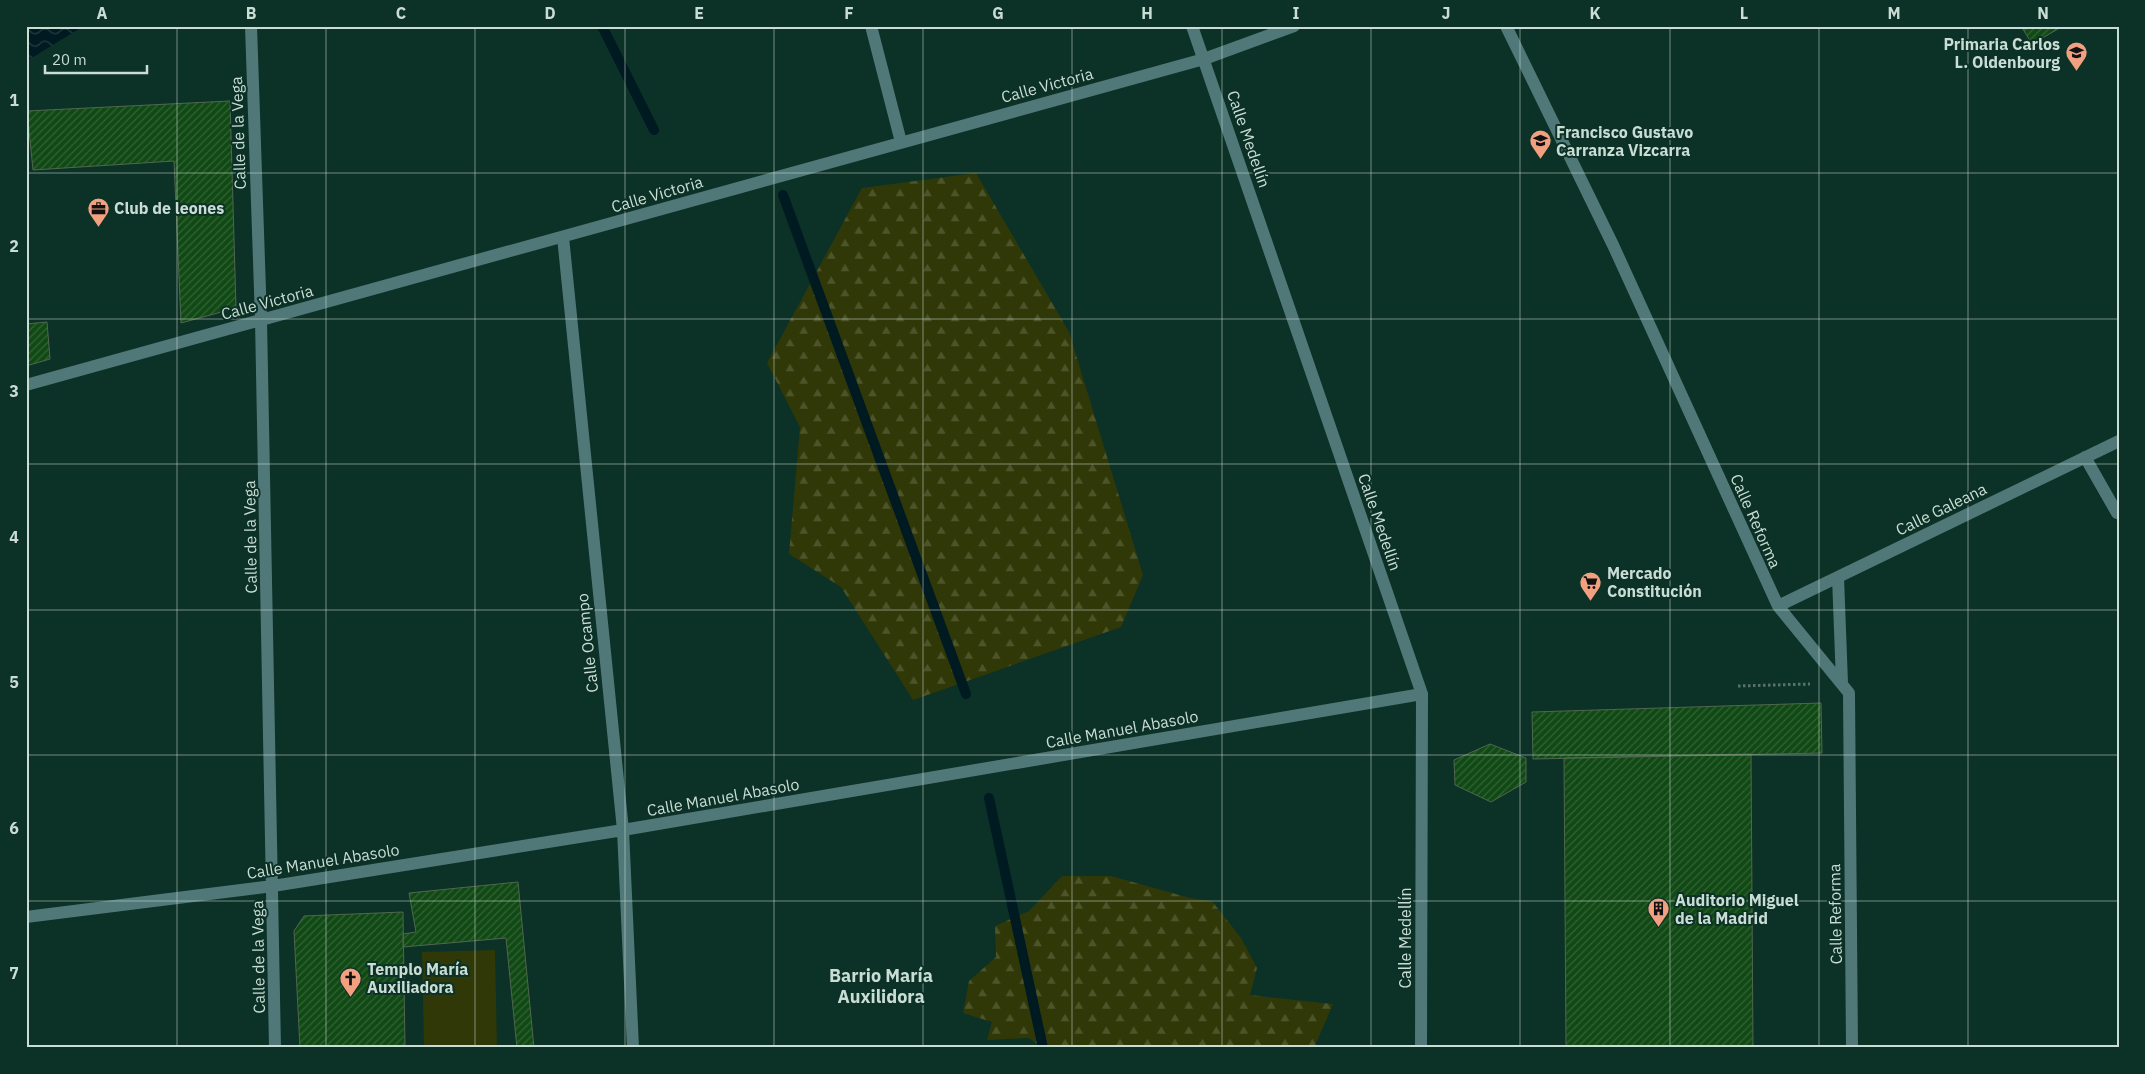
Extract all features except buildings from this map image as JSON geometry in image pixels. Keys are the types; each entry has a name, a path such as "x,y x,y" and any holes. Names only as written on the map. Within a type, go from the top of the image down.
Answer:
{"street":[{"name":"Calle de la Vega","path":"251,26 261,320 275,1048"},
{"path":"871,26 901,142"},
{"name":"Calle Medellín","path":"1192,26 1422,694 1421,1048"},
{"name":"Calle Victoria","path":"26,385 1204,58 1294,26"},
{"name":"Calle Reforma","path":"1506,26 1613,245 1778,606 1849,693 1852,1048"},
{"name":"Calle Ocampo","path":"563,237 623,830 634,1048"},
{"name":"Calle Galeana","path":"1778,606 2119,441"},
{"path":"2085,457 2117,513 2119,512"},
{"path":"1838,577 1842,683"},
{"name":"Calle Manuel Abasolo","path":"26,917 273,886 623,830 1422,694"}],"path":[{"path":"1738,686 1842,683"}],"green space":[{"path":"976,173 1069,332 1143,575 1121,627 913,700 841,587 789,554 800,427 767,363 862,188"},
{"path":"1062,876 1111,876 1190,898 1212,901 1241,938 1257,968 1250,995 1333,1004 1314,1048 1043,1048 1029,1038 987,1040 992,1022 963,1013 969,981 996,957 995,926 1029,911"},
{"path":"495,950 497,1048 424,1048 422,952"}],"water":[{"path":"26,26 84,26 30,59 26,55"}],"waterway":[{"path":"602,26 654,130"},
{"path":"783,195 966,694"},
{"path":"989,798 1043,1048"}],"place":[{"name":"Primaria Carlos L. Oldenbourg","path":"2076,72"},
{"name":"Francisco Gustavo Carranza Vizcarra","path":"1540,160"},
{"name":"Club de leones","path":"98,227"},
{"name":"Mercado Constitución","path":"1591,601"},
{"name":"Auditorio Miguel de la Madrid","path":"1659,928"},
{"name":"Templo María Auxiliadora","path":"351,997"}],"district":[{"name":"Barrio María Auxilidora","path":"881,985"}]}
